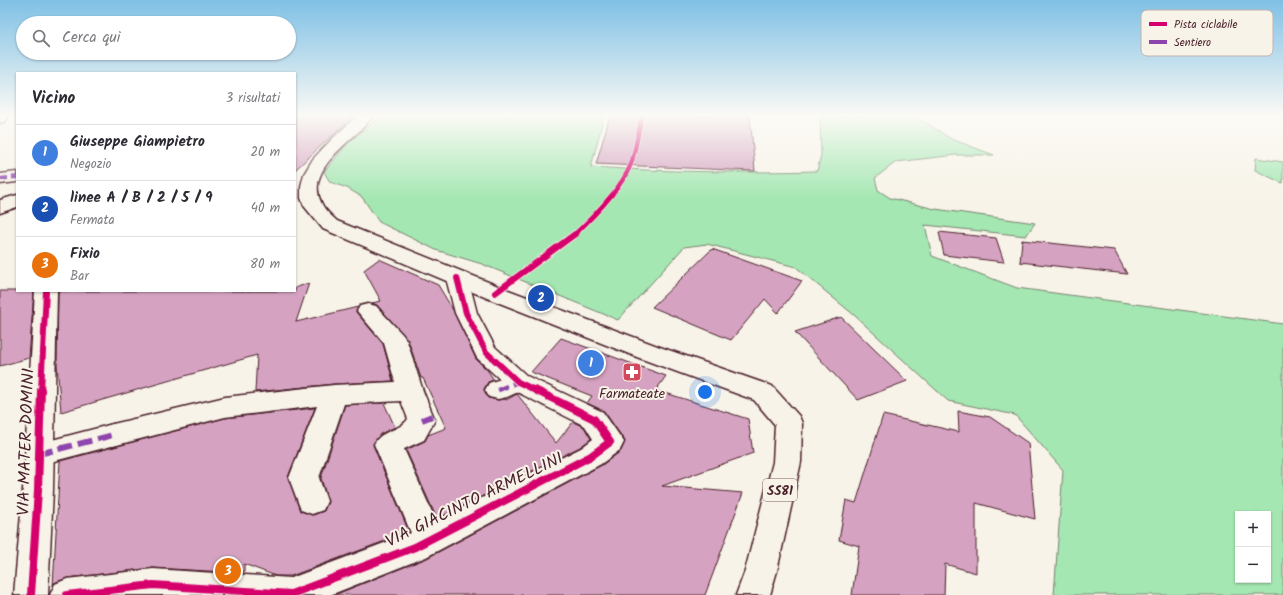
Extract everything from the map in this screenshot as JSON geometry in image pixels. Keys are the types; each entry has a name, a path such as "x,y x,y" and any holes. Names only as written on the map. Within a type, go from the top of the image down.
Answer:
{"street":[{"name":"SS81","path":"337,144 323,157 314,170 310,184 310,199 319,213 330,225 457,278 651,353 763,393 789,423 787,462 761,571 753,595"},
{"path":"0,179 16,177"},
{"path":"0,207 16,200"},
{"name":"VIA GIACINTO ARMELLINI","path":"67,595 153,585 291,594 415,547 591,456 610,442 594,419 508,386 486,352 466,313 457,278"},
{"name":"VIA MATER DOMINI","path":"31,595 46,292"},
{"path":"368,311 395,340 410,391 427,418 414,432 388,444 429,540"},
{"path":"39,454 225,407 334,395 410,391"},
{"path":"312,501 304,478 334,395"}],"green space":[{"path":"347,144 597,144 591,167 704,172 817,171 821,155 821,144 964,144 994,155 956,155 896,162 875,178 878,190 890,198 935,209 1035,223 1026,236 925,225 932,256 1017,288 1283,324 1283,595 1054,595 1063,470 1015,415 948,401 854,315 796,267 707,244 684,247 618,320 482,264 436,250 379,222 362,197 347,188 330,182 324,172"},
{"path":"1256,158 1283,162 1283,183 1255,170"}],"building":[{"path":"296,144 323,144 296,169"},
{"path":"602,144 753,144 755,171 596,164"},
{"path":"939,232 996,238 1004,262 944,255"},
{"path":"1022,240 1114,250 1127,274 1020,262"},
{"path":"712,249 802,281 778,313 765,299 731,340 652,307"},
{"path":"379,259 438,285 453,310 476,359 488,371 494,380 488,382 484,389 488,398 506,400 517,394 556,443 573,422 584,427 591,439 580,447 437,519 406,450 425,441 428,435 446,428 423,378 421,378 408,340 377,305 372,303 381,301 364,270"},
{"path":"309,283 296,322 358,307 356,312 383,344 393,381 334,384 255,392 257,355 61,412 57,364 58,292 296,292 296,288"},
{"path":"0,291 34,292 29,358 0,366"},
{"path":"841,317 907,381 858,400 795,332"},
{"path":"561,338 666,376 656,390 748,419 753,453 662,486 743,493 705,595 334,595 427,558 602,465 621,451 625,441 604,411 587,403 592,396 531,372"},
{"path":"384,403 395,427 380,434 373,445 409,532 291,576 276,576 244,564 244,573 153,568 67,578 54,583 53,586 60,461 225,418 315,408 288,477 300,511 313,515 324,511 328,502 321,478 345,405"},
{"path":"958,411 990,417 1028,443 1035,519 976,503 976,573 945,564 944,595 852,595 859,546 839,540 846,500 856,503 883,415 959,432"}],"marked path":[{"path":"0,179 16,177"},
{"path":"498,390 518,382"},
{"path":"422,420 432,416"},
{"path":"39,454 113,435"}],"cycle path":[{"path":"495,293 573,236 592,218 625,175 631,163 636,144"},
{"path":"67,595 153,585 291,594 415,547 591,456 610,442 594,419 518,382 486,352 466,313 457,278"},
{"path":"31,595 38,490 46,292"}],"place":[{"name":"linee A / B / 2 / 5 / 9","path":"541,298"},
{"name":"Giuseppe Giampietro","path":"591,363"},
{"name":"Farmateate","path":"632,372"},
{"name":"Fixio","path":"228,571"}]}
